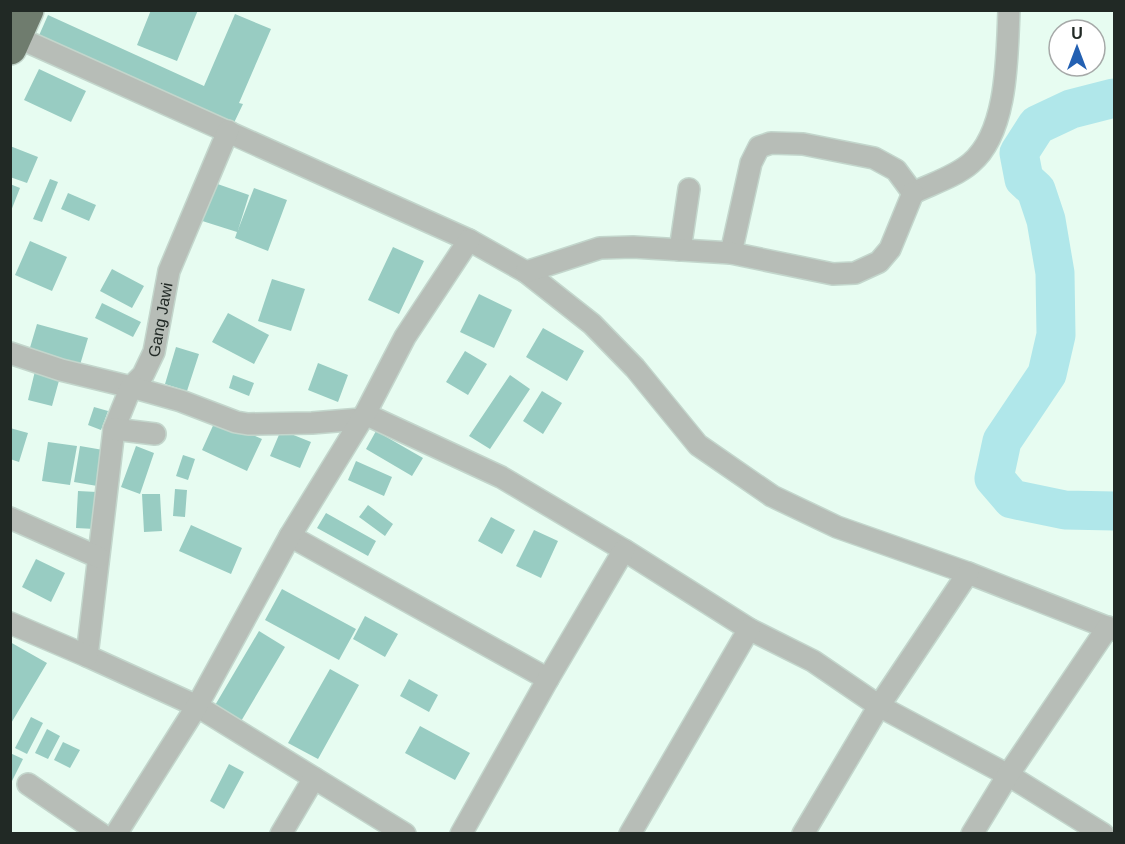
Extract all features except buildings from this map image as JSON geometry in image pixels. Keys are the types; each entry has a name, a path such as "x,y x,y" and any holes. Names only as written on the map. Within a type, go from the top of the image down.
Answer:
{"street":[{"path":"526,272 600,248 633,247 731,254 832,274 855,273 879,262 891,249 913,193 966,167 988,142 994,128 1004,85 1009,10"},
{"path":"16,33 469,240 526,272 599,331 634,368 698,445 772,496 837,527 968,573 1111,629 1008,775 972,834"},
{"name":"Gang Jawi","path":"87,656 114,429 131,387 143,375 154,352 169,272 228,131"},
{"path":"731,254 751,163 759,147 771,143 803,144 874,158 896,170 913,193"},
{"path":"680,250 689,189"},
{"path":"116,834 197,706 290,536 363,416 405,337 469,240"},
{"path":"10,353 61,370 181,401 236,422 248,424 312,423 363,416 501,477 624,550 749,629 813,661 879,706 1008,775 1103,834"},
{"path":"114,429 155,434"},
{"path":"10,518 99,556"},
{"path":"290,536 548,679"},
{"path":"461,834 624,550"},
{"path":"803,834 879,706 968,573"},
{"path":"10,623 197,706 405,834"},
{"path":"630,834 749,629"},
{"path":"281,834 314,778"},
{"path":"28,784 101,834"}],"waterway":[{"path":"1114,98 1071,109 1037,125 1019,153 1024,179 1036,190 1046,220 1055,273 1056,335 1047,374 1002,441 994,478 1012,499 1065,510 1114,511"}]}
